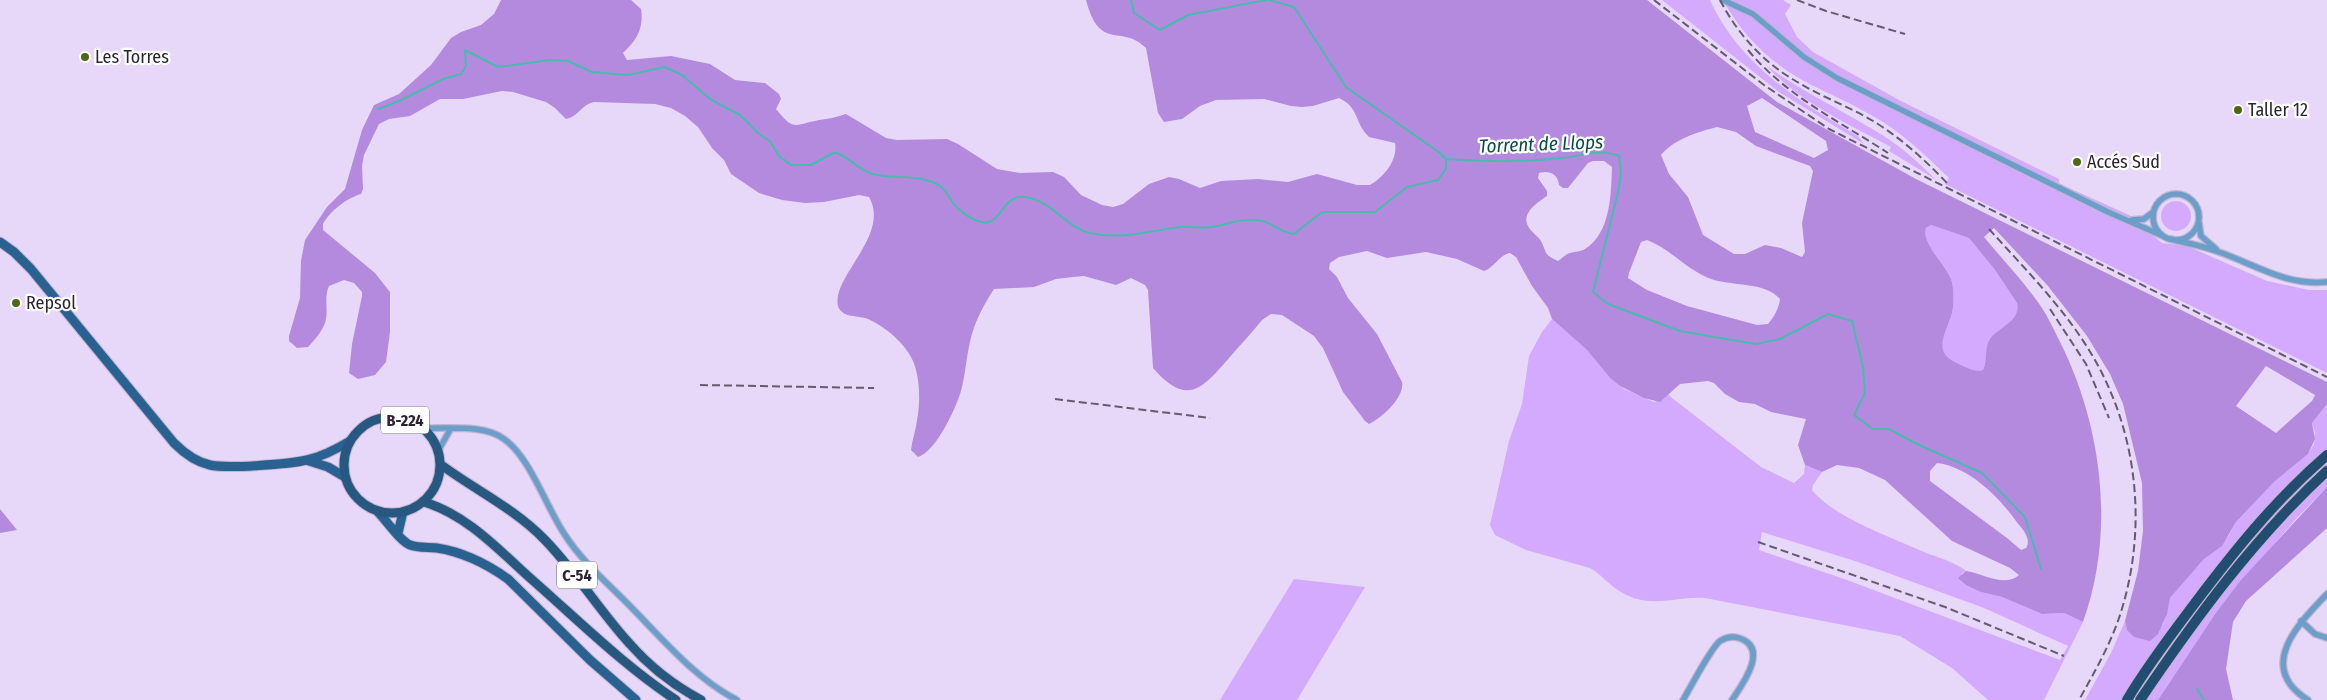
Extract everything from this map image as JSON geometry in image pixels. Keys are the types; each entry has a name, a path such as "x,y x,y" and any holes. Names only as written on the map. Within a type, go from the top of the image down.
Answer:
{"highway":[{"name":"B-224","path":"350,441 364,426 383,418 397,417 411,421 423,428 432,438 438,451 440,464 438,478 433,491 424,502"},
{"path":"350,441 344,458 345,477 349,489 357,499 378,512 391,514 404,512 424,502"},
{"path":"2127,700 2145,670 2241,542 2304,475 2327,455"},
{"name":"C-54","path":"440,464 514,512 543,538 570,566 630,644 678,687 700,700"},
{"path":"2140,700 2218,590 2261,539 2327,472"},
{"name":"C-54","path":"424,502 456,516 485,537 626,663 676,700"}],"main road":[{"name":"B-224","path":"0,242 14,252 31,269 174,443 194,458 217,466 244,466 306,460 325,454 350,441"},
{"name":"B-224","path":"306,460 328,467 345,477"},
{"path":"378,512 410,545 438,548 461,554 493,568 521,591 590,660 636,700"},
{"path":"398,533 404,512"}],"street":[{"path":"1723,0 1739,6 1765,23 1804,57 1829,74 2127,220 2170,239 2220,252 2278,277 2307,282 2327,282"},
{"path":"2127,220 2150,217 2155,206 2165,196 2180,194 2193,201 2199,216 2201,236 2220,252"},
{"path":"2153,212 2154,226 2164,236"},
{"path":"2170,239 2177,240 2190,235 2198,223 2199,216"},
{"path":"423,428 450,430 468,427 484,430 504,439 522,458 551,513 570,542 696,672 737,700"},
{"path":"438,451 450,430"},
{"path":"2308,700 2291,684 2284,662 2288,641 2301,622 2327,594"},
{"path":"2301,622 2316,634 2327,638"},
{"path":"1683,700 1718,643 1730,637 1742,639 1748,644 1754,657 1750,671 1732,700"}],"shaded area":[{"path":"501,0 631,0 641,9 642,16 636,38 623,53 627,60 671,56 710,64 735,80 765,83 779,94 781,99 776,109 791,124 799,125 846,114 886,138 897,140 947,139 997,169 1020,173 1053,172 1064,177 1081,195 1102,205 1113,207 1123,204 1149,184 1169,177 1200,188 1221,181 1258,179 1288,182 1317,174 1357,185 1370,185 1385,173 1392,162 1395,143 1369,137 1364,132 1354,111 1346,102 1339,98 1313,106 1302,107 1264,99 1216,100 1200,106 1182,119 1164,122 1158,113 1146,48 1128,37 1105,32 1098,26 1092,16 1086,0 1647,0 1777,102 1916,179 2327,382 2327,404 2312,423 2315,439 2308,454 2274,482 2236,522 2222,546 2204,559 2170,598 2167,614 2158,634 2150,641 2134,637 2127,630 2125,621 2138,571 2143,531 2142,483 2123,404 2110,374 2087,336 2048,286 1994,228 1984,237 2028,290 2048,319 2073,371 2085,405 2094,441 2101,515 2099,551 2093,587 2083,622 2064,613 2042,614 2002,597 1981,592 1966,585 1958,578 1966,571 2000,580 2013,579 2019,575 2010,568 1952,541 1885,480 1859,468 1837,465 1822,472 1805,465 1798,445 1806,419 1771,412 1755,404 1739,402 1725,394 1714,383 1708,381 1680,384 1660,402 1644,398 1620,386 1610,378 1587,350 1552,319 1548,308 1532,286 1516,257 1510,253 1503,256 1484,271 1457,259 1426,252 1387,258 1367,251 1339,257 1330,263 1329,269 1337,277 1348,298 1377,334 1402,382 1400,394 1392,406 1369,424 1343,392 1323,348 1314,336 1282,315 1271,314 1262,320 1211,378 1194,389 1185,390 1175,387 1153,368 1148,290 1145,285 1131,278 1116,285 1084,276 1056,279 1034,287 994,289 974,328 962,387 956,405 939,437 925,453 918,457 911,450 919,402 919,388 914,362 898,340 883,327 868,319 845,314 838,306 838,295 843,282 867,241 872,226 874,211 869,197 859,195 824,202 805,203 782,200 759,193 731,174 724,160 712,148 698,127 685,116 671,108 655,104 594,102 586,105 574,116 566,119 546,102 513,92 502,91 463,99 440,99 410,116 389,119 379,124 364,155 362,166 363,189 361,194 339,206 323,224 323,230 375,273 390,292 390,332 386,362 375,375 358,379 349,373 352,344 362,296 362,292 354,283 344,280 329,286 324,326 308,347 297,348 289,341 300,298 301,261 305,240 327,207 345,189 362,130 374,105 399,94 431,65 451,38 461,32 481,25 494,14","holes":["1762,98 1826,141 1828,150 1814,158 1755,132 1747,106","1717,127 1736,132 1756,146 1810,166 1813,171 1802,223 1805,252 1802,257 1781,248 1765,245 1745,254 1734,254 1703,235 1688,197 1669,174 1661,155 1679,140","1604,161 1612,167 1608,212 1600,233 1594,242 1585,249 1568,254 1558,261 1546,253 1541,241 1526,221 1532,208 1547,196 1547,191 1538,178 1539,173 1546,172 1552,174 1557,178 1559,185 1563,188 1568,188 1588,163","1931,225 1969,238 1995,270 2017,303 2016,315 1990,339 1983,370 1972,369 1951,360 1943,349 1944,336 1953,309 1953,286 1946,269 1927,241 1926,228","1647,240 1704,276 1722,282 1758,287 1774,294 1780,299 1776,312 1768,324 1757,325 1687,306 1647,290 1628,278 1641,242","2266,366 2315,395 2312,401 2276,433 2236,406","1937,463 1960,470 1982,484 2001,502 2021,527 2028,541 2026,548 2021,550 1930,481 1930,471"]},
{"path":"1662,0 1710,0 1722,23 1754,62 1793,95 1858,136 1864,144 1779,92"},
{"path":"1723,0 1783,0 1791,5 1785,14 1797,37 1813,52 1899,100 2059,179 2059,183 2129,215 2162,243 2187,246 2267,281 2309,290 2327,290 2327,373 1945,184 1949,178 1918,148 1892,128 1802,80 1778,65 1747,35"},
{"path":"1767,66 1795,85 1889,140 1935,179 1889,151 1891,147 1809,101 1780,79"},
{"path":"2176,201 2187,205 2191,216 2187,227 2176,231 2165,227 2161,216 2165,205"},
{"path":"1931,225 1969,238 1995,270 2017,303 2018,310 2016,316 1991,339 1983,370 1972,369 1951,360 1943,349 1944,336 1953,309 1953,290 1950,275 1927,241 1926,228"},
{"path":"1552,319 1587,350 1610,378 1624,389 1654,402 1664,398 1667,394 1761,467 1794,483 1804,474 1805,465 1822,472 1813,485 1812,490 1822,500 1848,518 1864,526 1956,565 1966,571 1961,574 1981,592 2002,597 2042,614 2064,613 2083,622 2044,700 1988,700 1952,668 1900,636 1705,598 1653,601 1632,597 1617,590 1590,568 1526,550 1495,535 1490,525 1509,441 1522,404 1529,356 1542,332","holes":["1762,532 1858,562 1984,608 2068,646 2060,660 1847,580 1759,550"]},
{"path":"2327,404 2327,487 2294,521 2215,614 2158,700 2085,700 2111,653 2125,621 2127,630 2163,625 2170,598 2204,559 2228,537 2236,522 2274,482 2308,454 2314,444 2315,433 2312,423"},
{"path":"2327,487 2327,528 2246,601 2233,622 2226,669 2233,700 2158,700 2215,614 2241,580"},
{"path":"0,509 17,530 0,533"},
{"path":"1294,579 1365,587 1297,700 1220,700"}],"waterway":[{"name":"Torrent de Llops","path":"1131,0 1134,13 1160,30 1188,15 1266,0"},
{"name":"Torrent de Llops","path":"1269,0 1294,7 1346,87 1446,159 1533,160 1591,153 1619,156 1621,170 1619,188 1593,292 1608,304 1680,331 1756,344 1780,339 1828,314 1852,321 1863,367 1865,393 1854,415 1873,429 1889,429 1917,444 1982,473 2025,517 2041,569"},
{"path":"378,109 397,102 443,79 461,74 466,66 465,50 498,67 550,60 568,61 592,72 628,75 665,67 682,75 710,99 740,115 759,134 770,141 779,156 791,165 811,165 833,153 837,153 873,174 924,179 932,182 944,189 960,211 981,222 993,220 1014,199 1020,197 1030,198 1048,206 1081,230 1113,236 1180,227 1207,228 1248,220 1262,221 1294,234 1322,212 1375,212 1407,187 1438,180 1446,169 1446,159"},
{"name":"Torrent de Llops","path":"2197,689 2204,700"}],"railway":[{"path":"1654,0 1764,85 1829,129 2327,377"},
{"path":"1720,0 1742,35 1771,64 1804,86 1878,124 1897,137 1947,183"},
{"path":"1797,0 1826,11 1905,34"},
{"path":"1748,50 1779,81 1796,94 1888,153"},
{"path":"1989,229 2044,290 2070,322 2092,355 2108,385 2120,417 2129,450 2136,518 2134,552 2128,585 2111,639 2079,700"},
{"path":"2050,309 2086,364 2109,418"},
{"path":"700,385 874,388"},
{"path":"1055,399 1210,418"},
{"path":"1758,542 1945,607 2064,656"}],"place":[{"name":"Les Torres","path":"85,57"},
{"name":"Taller 12","path":"2238,110"},
{"name":"Accés Sud","path":"2077,162"},
{"name":"Repsol","path":"16,303"}]}
